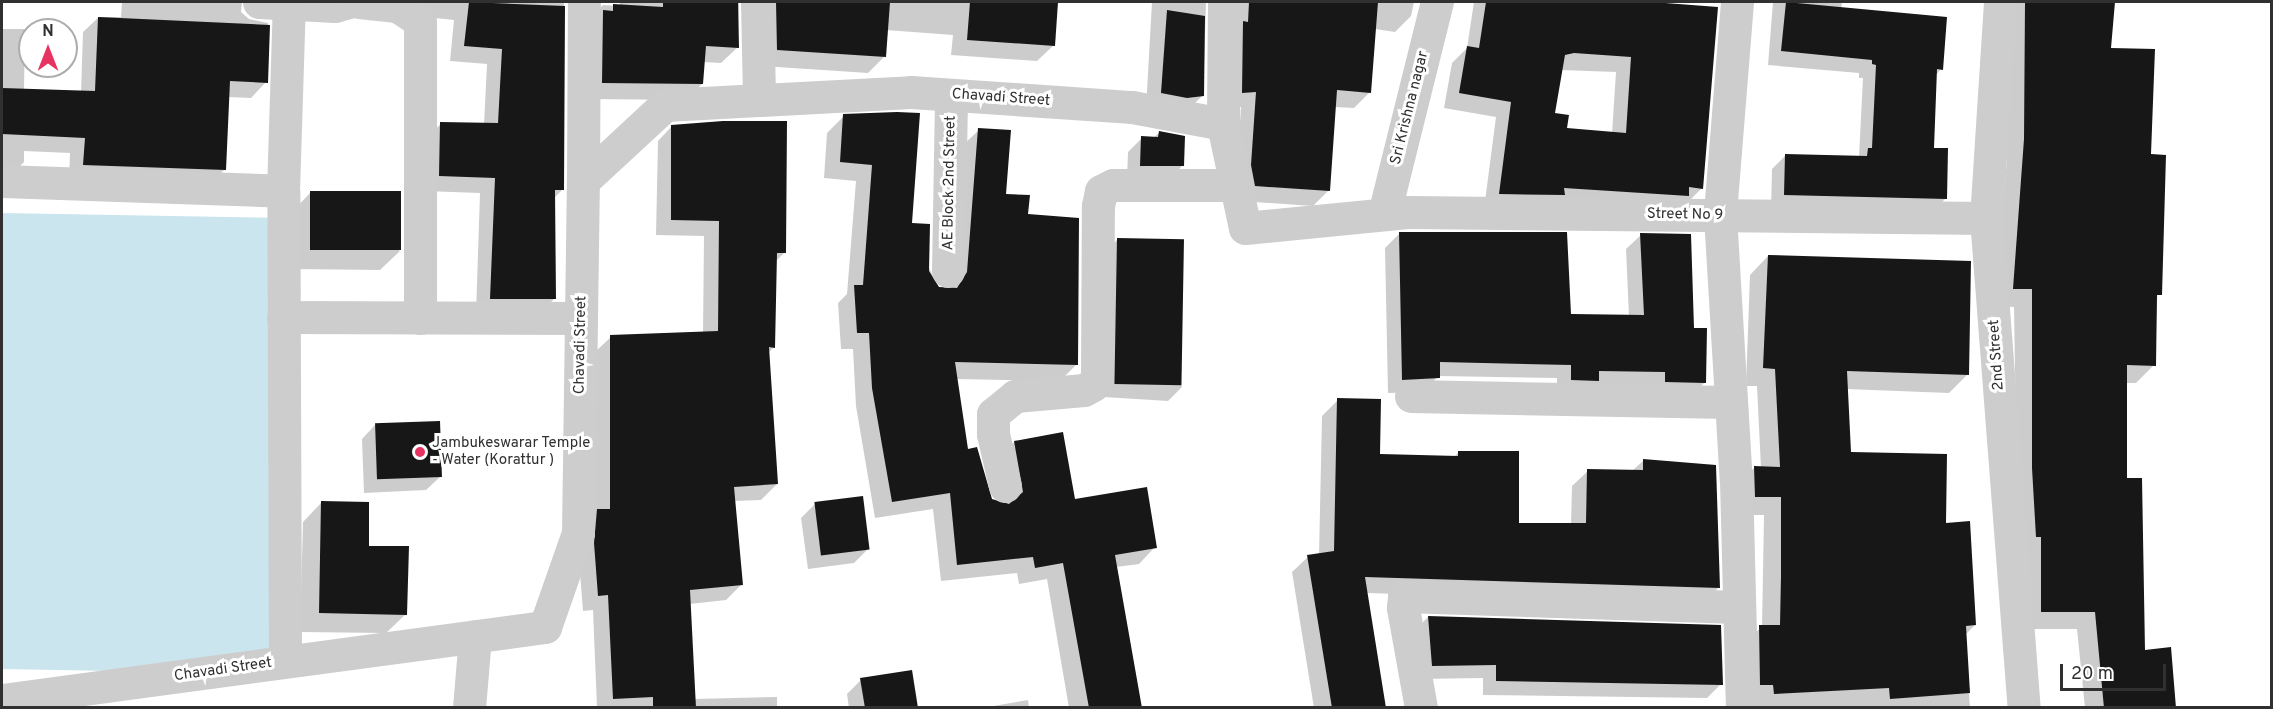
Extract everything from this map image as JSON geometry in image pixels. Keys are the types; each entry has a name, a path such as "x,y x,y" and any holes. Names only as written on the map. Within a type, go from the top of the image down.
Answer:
{"street":[{"path":"285,661 283,191 274,3 335,6 349,2"},
{"path":"358,2 397,6 420,21 420,318"},
{"path":"583,181 584,2"},
{"path":"757,2 759,100"},
{"path":"1005,486 993,434 993,414 1015,396 1083,390 1093,385 1097,376 1098,206 1101,191 1113,185 1236,185 1223,124 1224,2"},
{"name":"Sri Krishna nagar","path":"1384,214 1437,2"},
{"path":"1737,2 1720,215 1728,402 1736,482 1742,708"},
{"name":"2nd Street","path":"2000,2 1986,218 2024,708"},
{"name":"Chavadi Street","path":"2,700 63,700 285,661 545,627 578,533 583,181 665,105 911,92 1132,107 1223,124"},
{"name":"AE Block 2nd Street","path":"948,272 951,95"},
{"path":"2,181 283,191"},
{"name":"Street No 9","path":"1236,185 1245,228 1384,214 1986,218"},
{"path":"283,317 581,318"},
{"path":"1411,396 1728,402"},
{"path":"1421,708 1403,608 1404,596 1738,607"},
{"path":"469,708 475,636"}],"water":[{"path":"2,213 288,218 280,674 2,669"}],"building":[{"path":"469,2 565,6 564,190 555,190 556,299 490,299 495,178 439,176 440,122 498,123 502,49 464,46"},
{"path":"663,2 738,2 739,48 706,46 703,84 602,83 603,10 613,11 613,4 663,7"},
{"path":"776,2 890,2 886,57 777,50"},
{"path":"970,2 1058,2 1055,46 967,40"},
{"path":"1249,2 1378,2 1371,93 1337,90 1330,191 1255,186 1251,165 1256,92 1242,93 1243,21 1248,22"},
{"path":"1486,2 1652,2 1718,7 1703,189 1689,187 1689,196 1564,188 1565,195 1499,194 1511,102 1459,93 1467,46 1479,48","holes":["1574,53 1631,57 1626,133 1567,128 1569,115 1555,113 1565,55"]},
{"path":"1786,2 1947,17 1943,70 1937,69 1934,148 1948,148 1947,199 1784,195 1785,154 1867,156 1868,148 1872,148 1876,65 1872,64 1872,60 1781,51"},
{"path":"2025,2 2115,2 2111,48 2155,49 2151,154 2166,155 2162,295 2157,295 2156,366 2127,365 2127,478 2142,478 2145,650 2171,647 2176,708 2104,708 2095,612 2041,612 2041,537 2036,537 2032,468 2032,289 2013,289 2024,139"},
{"path":"1167,10 1205,16 1204,96 1187,98 1161,93"},
{"path":"98,17 270,25 268,83 230,81 226,170 83,165 85,138 2,134 2,88 95,91"},
{"path":"920,113 912,223 930,224 929,271 939,287 957,288 967,272 978,128 1011,130 1006,194 1030,195 1028,214 1079,218 1078,365 955,362 968,449 977,447 992,499 1009,504 1023,492 1014,441 1063,432 1075,499 1147,487 1157,548 1115,555 1142,708 1089,708 1063,563 1035,568 1033,557 957,565 950,493 892,502 872,388 869,333 857,333 854,285 863,285 872,165 840,162 843,114"},
{"path":"723,121 787,121 786,253 777,253 775,348 769,347 778,484 734,487 743,585 690,590 696,708 653,708 653,697 613,699 608,595 598,596 594,543 597,509 610,509 610,335 718,331 719,221 671,220 671,125"},
{"path":"1159,131 1185,136 1184,166 1140,166 1141,136 1158,137"},
{"path":"310,191 401,191 401,250 310,250"},
{"path":"1399,232 1567,232 1571,314 1644,315 1640,233 1691,234 1694,328 1707,328 1706,383 1665,382 1665,372 1599,371 1599,381 1571,380 1571,365 1440,362 1440,378 1402,380"},
{"path":"1117,238 1184,239 1181,385 1114,384"},
{"path":"1768,255 1971,261 1969,375 1847,371 1851,452 1947,454 1946,523 1970,521 1976,625 1966,626 1970,693 1890,699 1889,688 1774,694 1773,685 1760,685 1759,625 1780,625 1781,576 1781,497 1755,497 1754,466 1780,467 1775,369 1763,368"},
{"path":"1337,398 1381,399 1380,454 1458,456 1458,451 1519,451 1519,523 1586,523 1587,469 1643,470 1643,459 1716,465 1720,588 1365,577 1386,708 1332,708 1307,555 1334,551"},
{"path":"440,421 442,477 377,479 375,423"},
{"path":"863,496 870,550 821,556 814,502"},
{"path":"321,501 369,502 369,546 409,546 407,615 319,613"},
{"path":"1428,616 1721,625 1723,685 1496,681 1496,665 1432,666"},
{"path":"912,670 918,708 865,708 860,678"}],"place":[{"name":"Jambukeswarar Temple - Water (Korattur )","path":"420,452"}]}
